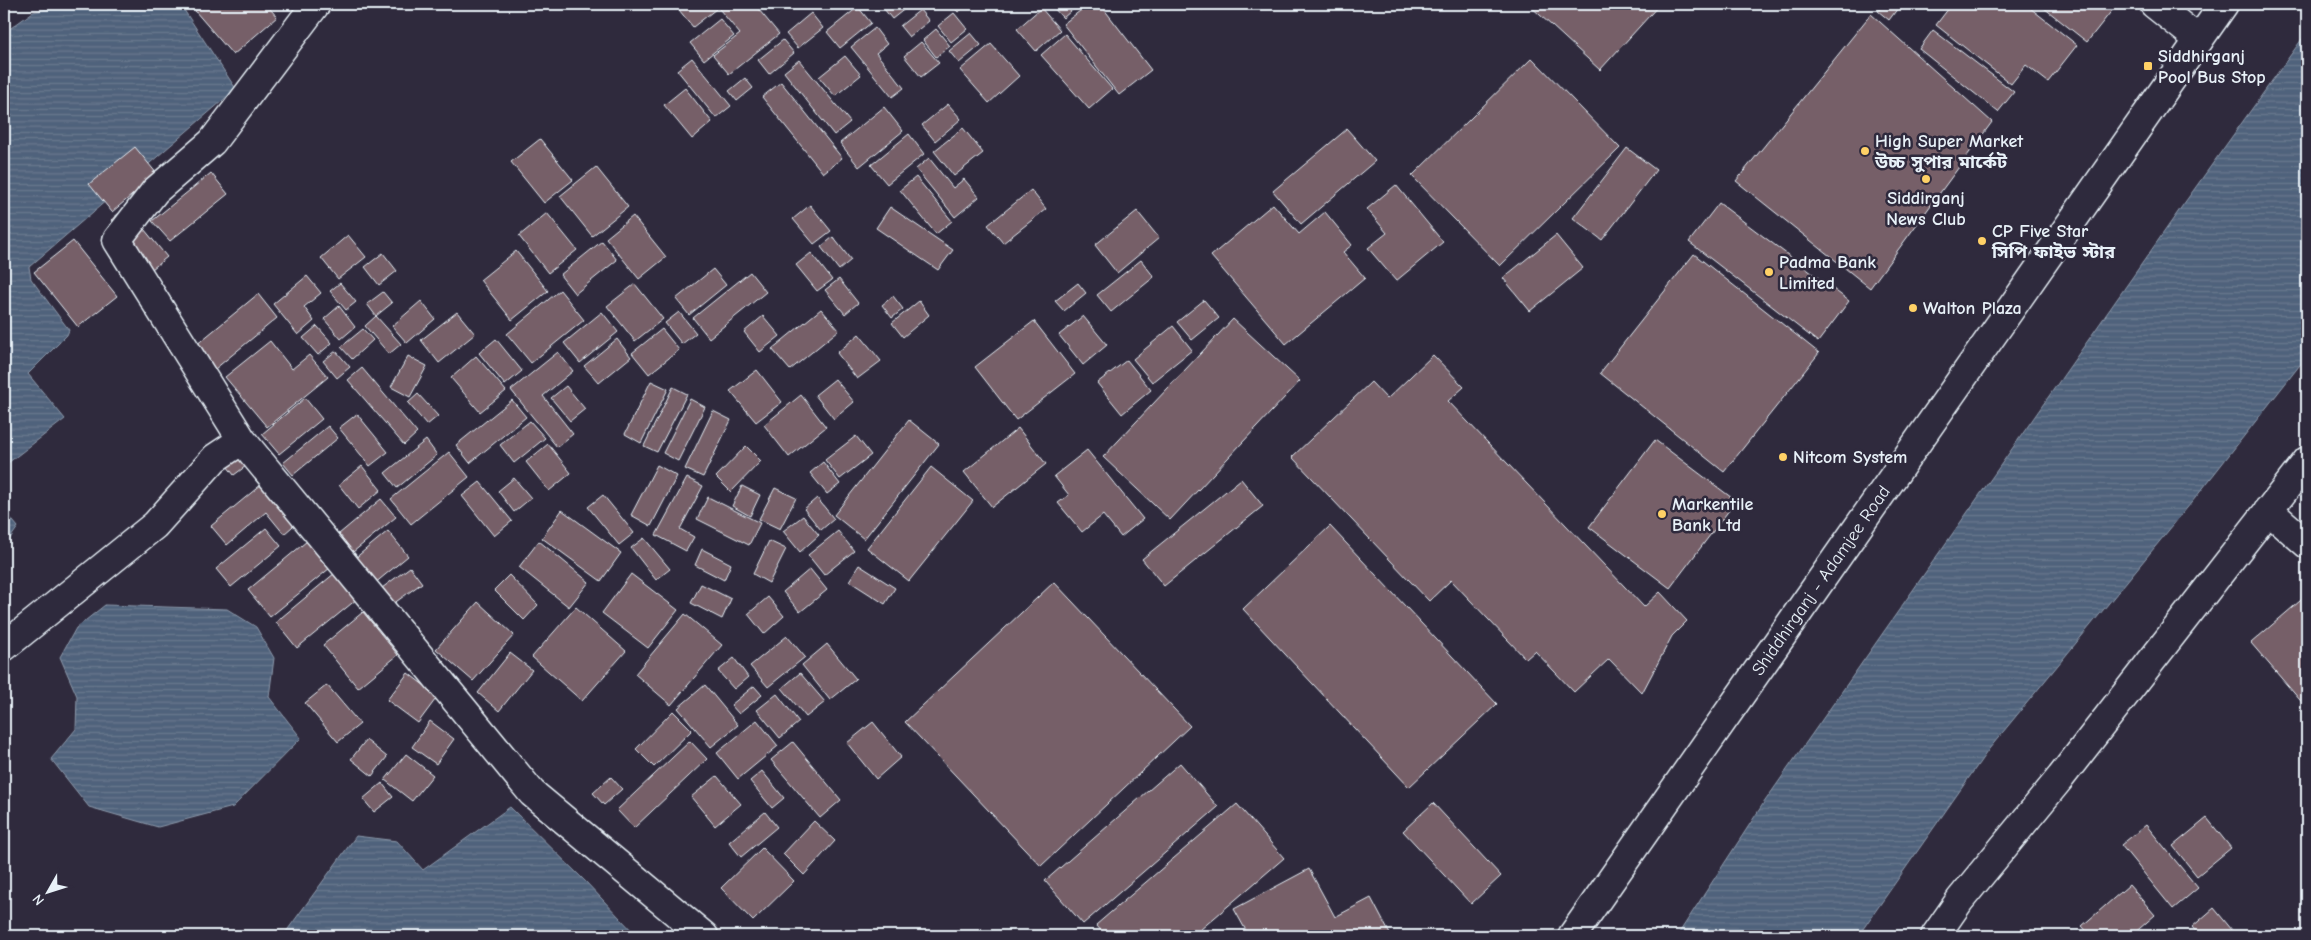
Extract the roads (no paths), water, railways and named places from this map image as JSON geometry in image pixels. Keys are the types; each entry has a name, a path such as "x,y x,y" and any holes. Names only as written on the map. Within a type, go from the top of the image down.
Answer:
{"street":[{"path":"316,4 212,142 155,191 117,240 242,440 532,793 704,936"},
{"path":"2154,4 2199,40"},
{"name":"Shiddhirganj - Adamjee Road","path":"1572,936 2224,4"},
{"path":"4,647 154,525 215,458 242,440"},
{"path":"1935,936 1960,900 2061,777 2307,461"},
{"path":"2268,510 2307,544"}],"water":[{"path":"74,4 180,4 236,89 29,267 31,279 69,330 67,335 28,374 65,419 4,466 4,33 33,12"},
{"path":"2307,32 2307,356 2196,497 1989,749 1858,936 1677,936 1763,804 2183,205"},
{"path":"4,510 18,527 4,547"},
{"path":"105,605 227,609 256,627 274,658 269,697 301,738 233,807 158,827 89,807 51,759 76,729 77,696 60,657 76,628"},
{"path":"510,807 585,881 637,936 283,936 356,836 397,841 423,870"}],"place":[{"name":"Siddhirganj Pool Bus Stop","path":"2148,66"},
{"name":"High Super Market উচ্চ সুপার মার্কেট","path":"1865,151"},
{"name":"Siddirganj News Club","path":"1926,179"},
{"name":"CP Five Star সিপি ফাইভ স্টার","path":"1982,241"},
{"name":"Padma Bank Limited","path":"1769,272"},
{"name":"Walton Plaza","path":"1913,308"},
{"name":"Nitcom System","path":"1783,457"},
{"name":"Markentile Bank Ltd","path":"1662,514"}]}
